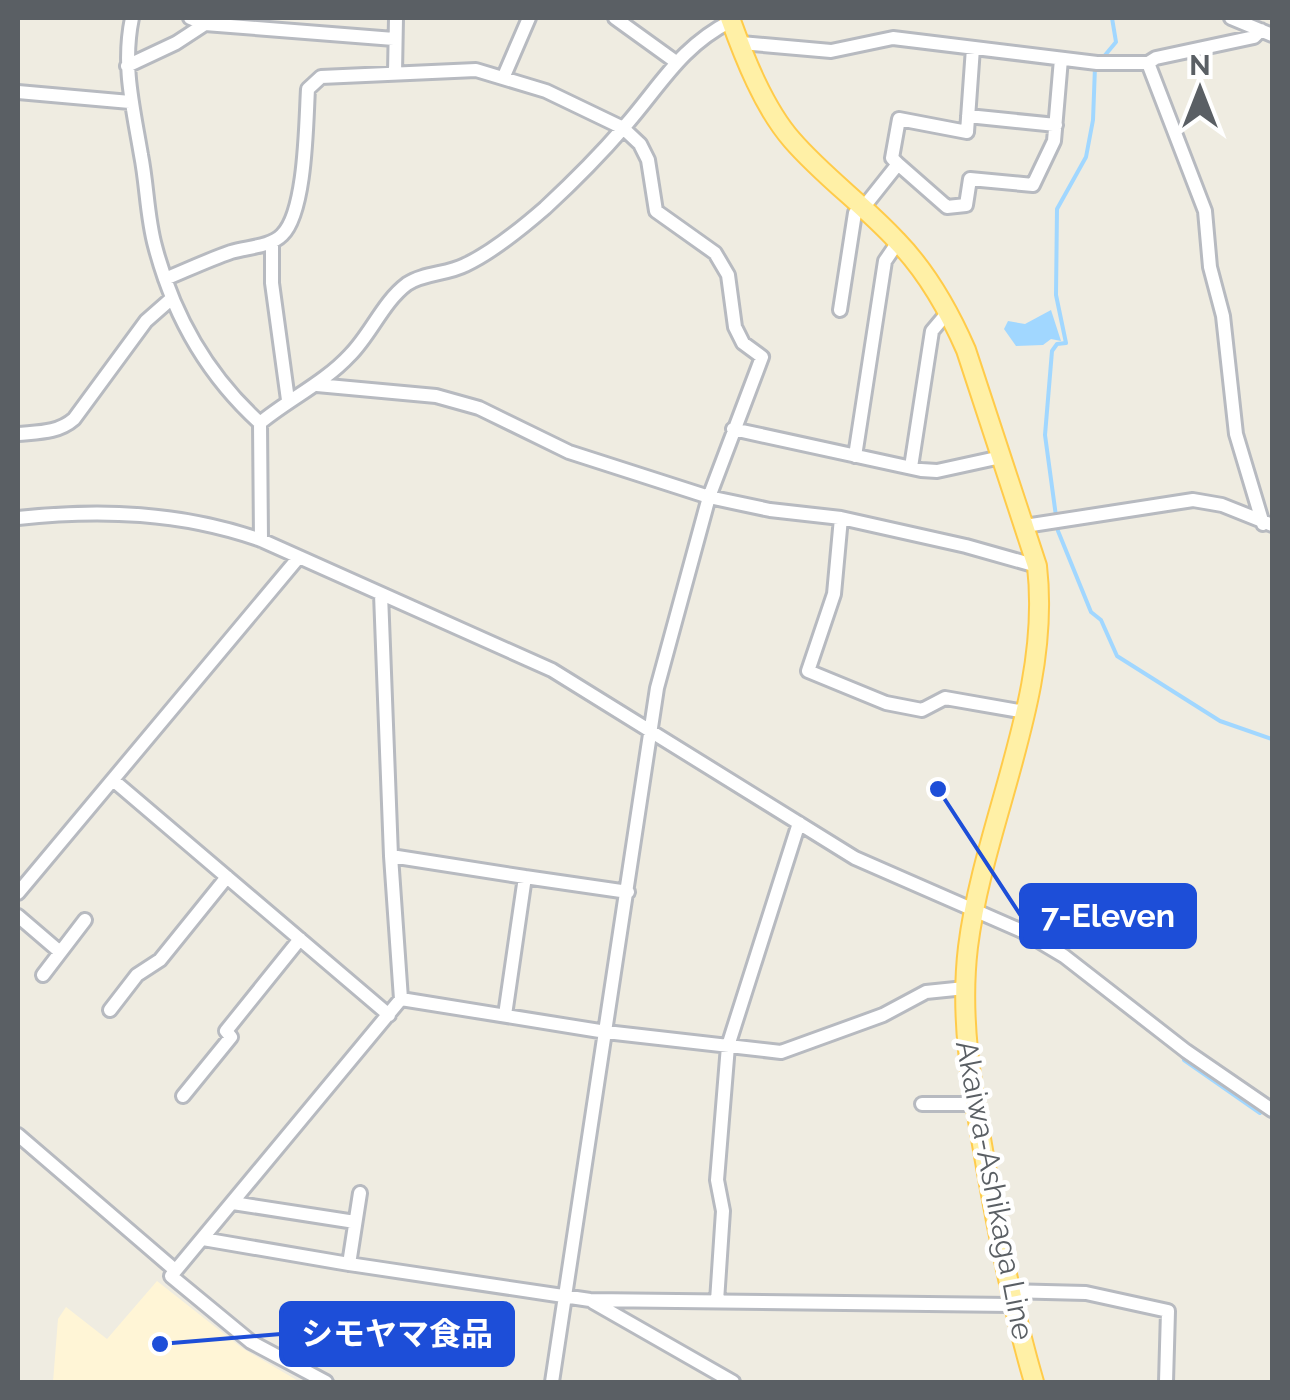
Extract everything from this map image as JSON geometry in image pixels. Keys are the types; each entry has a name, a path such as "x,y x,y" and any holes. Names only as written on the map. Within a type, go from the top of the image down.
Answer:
{"main road":[{"name":"Akaiwa-Ashikaga Line","path":"731,19 791,138 898,242 948,312 966,350 1037,566 1041,598 1025,712 974,912 965,988 965,1036 974,1104 1010,1298 1034,1382"}],"street":[{"path":"132,18 126,66 154,244 171,300 205,364 260,423 261,540"},
{"path":"190,18 204,24 394,40"},
{"path":"395,73 396,18"},
{"path":"504,76 530,18"},
{"path":"615,18 676,62"},
{"path":"1231,18 1267,32"},
{"path":"260,423 288,400 317,385 353,353 408,283 465,266 546,207 623,128 676,62 704,36 731,19"},
{"path":"126,66 176,43 204,24"},
{"path":"741,43 831,51 893,38 1097,63 1148,63 1267,32"},
{"path":"974,48 967,132 899,120 892,158 947,207 966,204 970,179 1033,185 1054,141 1061,59"},
{"path":"1148,63 1205,211 1210,267 1223,316 1236,434 1268,524"},
{"path":"165,279 231,252 272,242 283,234 292,220 302,174 308,89 321,77 476,70 546,91 623,128 640,144 648,160 656,211 716,252 728,275 735,327 743,343 762,357 709,498 657,688 552,1382"},
{"path":"18,92 130,102"},
{"path":"968,116 1056,125"},
{"path":"840,310 856,213 898,164"},
{"path":"272,242 272,284 288,400"},
{"path":"856,456 885,261 898,242"},
{"path":"18,434 66,427 146,322 171,300"},
{"path":"910,468 932,331 948,312"},
{"path":"317,385 436,396 479,408 569,452 709,498 841,518 1037,566"},
{"path":"733,429 938,471 1001,457"},
{"path":"1025,526 1193,500 1222,505 1268,524"},
{"path":"18,518 109,513 167,516 221,526 261,540 552,670 855,858 1044,943 1234,1086 1272,1110"},
{"path":"841,518 834,594 808,671 886,703 922,710 945,698 1025,712"},
{"path":"18,893 300,557"},
{"path":"326,1382 251,1342 171,1276 401,1000 381,594"},
{"path":"113,780 389,1015"},
{"path":"717,1302 723,1211 717,1180 728,1046 799,822"},
{"path":"391,856 628,892"},
{"path":"505,1015 525,877"},
{"path":"108,1010 137,975 160,960 227,878"},
{"path":"18,916 60,952"},
{"path":"43,975 85,920"},
{"path":"183,1096 231,1037 226,1031 300,939"},
{"path":"401,1000 606,1032 781,1052 882,1016 926,992 965,988"},
{"path":"922,1104 974,1104"},
{"path":"18,1135 175,1270"},
{"path":"348,1264 360,1193"},
{"path":"234,1203 355,1222"},
{"path":"203,1239 590,1300 1010,1298 1086,1292 1168,1311 1166,1382"},
{"path":"590,1300 734,1382"}],"shaded area":[{"path":"157,1281 242,1348 300,1382 53,1382 58,1319 66,1307 107,1339"}],"water":[{"path":"1051,310 1061,341 1051,339 1043,345 1016,346 1004,329 1008,321 1025,324"}],"waterway":[{"path":"1101,60 1116,42 1112,18"},
{"path":"1095,67 1093,120 1086,157 1057,209 1056,295 1066,343 1057,344 1052,351 1045,435 1058,531 1091,612 1101,620 1117,656 1220,721 1272,739"},
{"path":"1184,1060 1260,1113"}],"place":[{"name":"7-Eleven","path":"938,789"},
{"name":"シモヤマ食品","path":"160,1344"}]}
